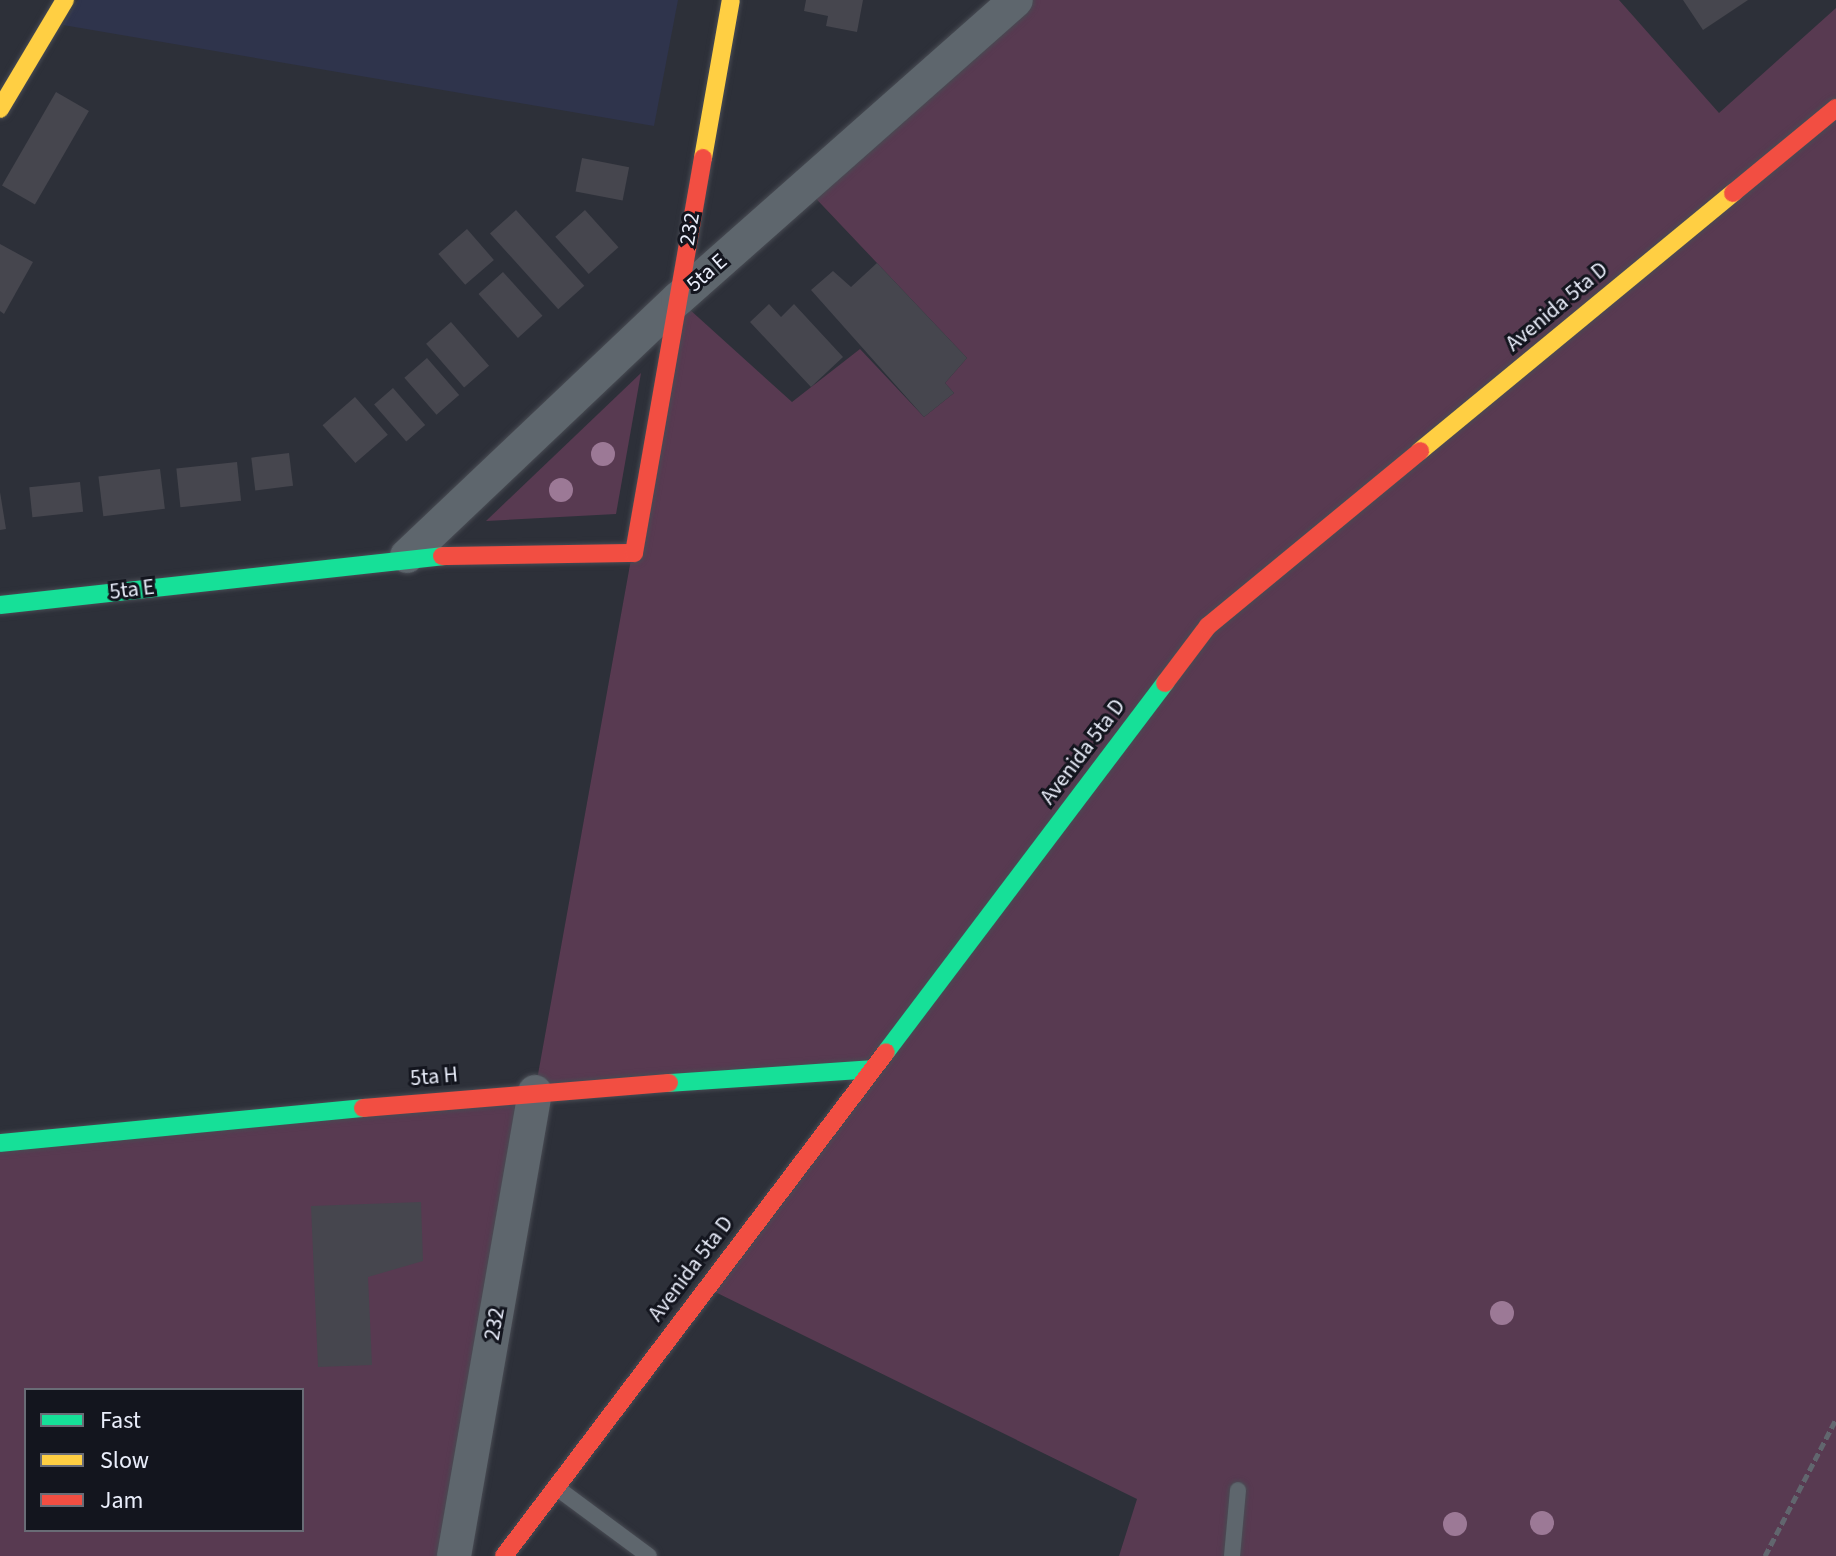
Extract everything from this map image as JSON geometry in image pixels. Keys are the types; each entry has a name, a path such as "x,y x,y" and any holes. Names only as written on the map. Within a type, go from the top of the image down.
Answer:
{"street":[{"path":"0,109 65,0"},
{"name":"232","path":"634,553 731,0"},
{"name":"5ta E","path":"407,556 678,299 1016,0"},
{"name":"Avenida 5ta D","path":"504,1556 1208,626 1836,108"},
{"name":"5ta E","path":"0,605 407,556 634,553"},
{"name":"5ta H","path":"0,1143 535,1092 873,1069"},
{"name":"232","path":"454,1556 535,1092"}],"lane":[{"path":"556,1487 649,1556"},
{"path":"1232,1556 1238,1490"}],"path":[{"path":"1765,1556 1836,1419"}],"shaded area":[{"path":"78,0 678,0 654,126 63,25"},
{"path":"1016,0 1619,0 1719,113 1836,8 1836,1556 1119,1556 1137,1499 707,1288 872,1070 535,1092 454,1556 0,1556 0,1143 535,1091 678,299 792,402 860,349 924,417 954,393 945,383 967,358 805,187"},
{"path":"641,373 616,514 486,521"}],"building":[{"path":"806,0 863,0 857,32 826,26 828,16 804,11"},
{"path":"1683,0 1748,0 1703,30"},
{"path":"56,92 89,111 35,205 2,186"},
{"path":"582,158 629,167 623,201 576,191"},
{"path":"516,210 584,286 558,309 490,233"},
{"path":"585,210 618,247 589,274 555,237"},
{"path":"467,229 494,260 465,285 438,254"},
{"path":"0,244 33,262 4,314 0,311"},
{"path":"877,263 967,358 945,383 954,393 924,417 811,290 833,271 851,287"},
{"path":"503,272 542,316 518,338 478,294"},
{"path":"769,304 781,317 794,304 843,357 811,387 750,322"},
{"path":"451,322 489,366 464,387 426,344"},
{"path":"427,358 459,395 437,415 404,378"},
{"path":"393,388 425,425 406,441 374,404"},
{"path":"355,397 388,435 355,463 323,425"},
{"path":"289,453 293,486 255,490 251,458"},
{"path":"237,462 241,501 180,507 176,468"},
{"path":"160,469 165,509 103,516 98,477"},
{"path":"80,482 83,512 32,517 29,487"},
{"path":"0,492 6,529 0,530"},
{"path":"421,1202 423,1261 368,1277 372,1365 318,1367 311,1206"}],"traffic: fast":[{"path":"0,605 442,556"},
{"path":"886,1052 1165,683"},
{"path":"669,1083 873,1069"},
{"path":"0,1143 363,1108"}],"traffic: slow":[{"path":"0,109 65,0"},
{"path":"703,158 731,0"},
{"path":"1420,451 1733,193"}],"traffic: jam":[{"path":"1733,193 1836,108"},
{"path":"442,556 634,553 703,158"},
{"path":"1165,683 1208,626 1420,451"},
{"path":"504,1556 886,1052"},
{"path":"363,1108 669,1083"}]}
